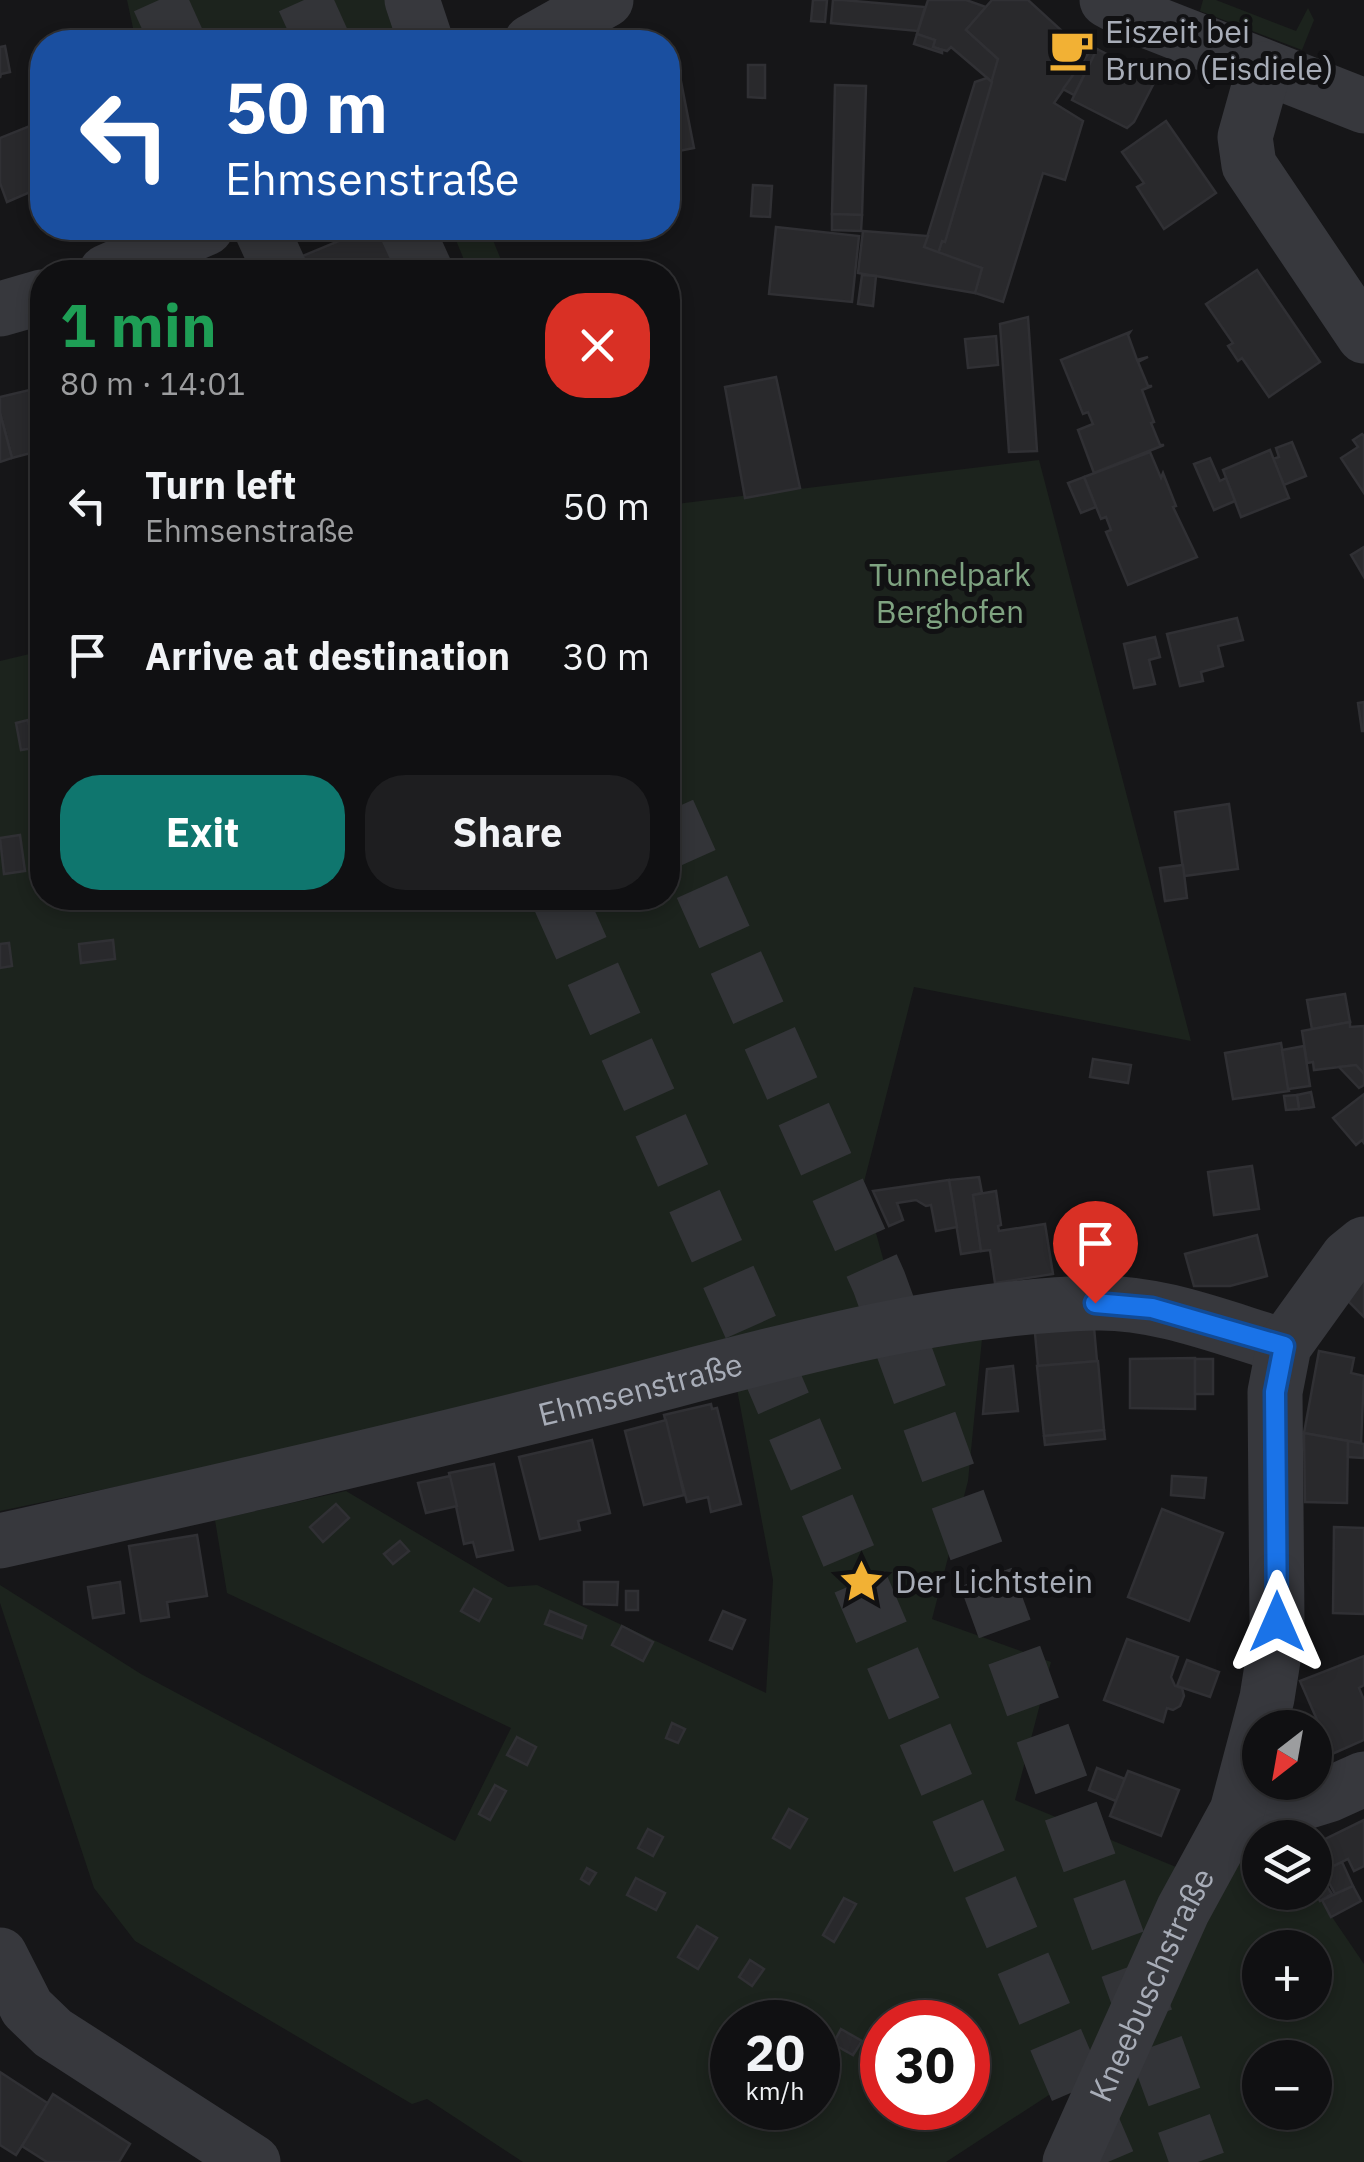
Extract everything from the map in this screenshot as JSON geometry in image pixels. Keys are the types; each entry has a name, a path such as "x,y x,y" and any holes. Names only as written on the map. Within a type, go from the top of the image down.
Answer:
{"street":[{"path":"412,0 422,30"},
{"path":"552,30 606,0"},
{"path":"1107,0 1140,18 1364,106"},
{"path":"1264,69 1245,136 1249,165 1364,336"},
{"path":"133,260 179,240"},
{"path":"0,309 30,300"},
{"name":"Kneebuschstraße","path":"1070,2162 1183,1910 1236,1810 1273,1660 1277,1622 1275,1392 1284,1346 1338,1270 1364,1244"},
{"name":"Ehmsenstraße","path":"0,1541 344,1464 851,1336 972,1315 1095,1303 1152,1308 1284,1346"},
{"path":"1236,1810 1270,1812 1328,1795 1364,1779"},
{"path":"0,1955 27,2008 53,2032 253,2162"}],"green space":[{"path":"127,0 407,0 416,30 133,30"},
{"path":"1203,0 1216,0 1296,31 1308,8 1314,20 1302,50 1200,11"},
{"path":"456,240 493,240 501,260 464,260"},
{"name":"Tunnelpark Berghofen","path":"1039,460 1191,1041 914,987 863,1186 900,1320 0,1511 0,661 30,654 30,910 680,910 680,504"},
{"path":"982,1339 968,1481 932,1619 1051,1662 1015,1800 1176,1867 1225,1844 1242,1847 1242,1910 1327,1910 1364,1964 1364,2162 1070,2162 1118,2050 946,2162 523,2162 427,2099 412,2104 135,1941 94,1888 0,1603 0,1585 141,1674 455,1841 511,1728 227,1593 215,1520 346,1491 508,1587 537,1585 766,1693 773,1580 736,1384"}],"building":[{"path":"813,0 827,0 825,22 811,21"},
{"path":"833,0 925,7 918,31 831,23"},
{"path":"928,0 966,0 986,7 966,30 998,59 992,82 951,47 947,51 933,47 935,40 917,34"},
{"path":"992,0 1028,0 1063,32 1093,47 1054,103 1083,121 1065,180 1043,173 1003,302 975,293 982,268 938,254 942,241 945,242 998,59 966,30"},
{"path":"917,34 935,40 933,47 942,53 914,44"},
{"path":"5,46 10,72 0,78 0,47"},
{"path":"1093,47 1097,49 1074,95 1063,89"},
{"path":"1097,49 1156,79 1127,128 1072,100"},
{"path":"748,65 765,65 765,98 748,97"},
{"path":"680,76 694,148 680,151"},
{"path":"987,78 992,82 945,242 942,241 938,254 924,247 975,82"},
{"path":"835,85 866,86 862,215 832,214"},
{"path":"1166,121 1216,193 1164,229 1137,187 1144,183 1122,152"},
{"path":"30,126 30,192 7,202 0,183 0,138"},
{"path":"753,185 772,186 770,217 751,216"},
{"path":"832,214 862,215 861,231 832,230"},
{"path":"776,227 859,236 852,302 769,294"},
{"path":"863,231 928,236 924,247 982,268 975,293 858,273"},
{"path":"341,240 395,240 404,260 293,260"},
{"path":"1257,270 1320,362 1269,397 1242,358 1238,361 1228,346 1233,343 1206,304"},
{"path":"862,275 876,276 873,306 858,304"},
{"path":"1028,317 1037,451 1009,452 1000,324"},
{"path":"1130,332 1137,360 1148,357 1138,362 1148,386 1152,386 1142,390 1154,422 1151,423 1160,445 1164,445 1094,473 1078,430 1093,424 1088,412 1083,414 1061,360"},
{"path":"996,336 998,365 968,368 965,339"},
{"path":"776,377 800,488 745,498 725,387"},
{"path":"30,390 30,453 12,458 0,413 0,397"},
{"path":"0,413 12,458 0,462"},
{"path":"1362,434 1364,493 1341,458 1358,447 1353,440"},
{"path":"1292,442 1306,476 1284,485 1273,459 1279,457 1276,448"},
{"path":"1270,450 1289,498 1241,517 1223,470"},
{"path":"1150,452 1161,478 1163,473 1176,506 1173,507 1197,557 1128,585 1106,532 1111,530 1106,517 1101,519 1084,477"},
{"path":"1210,458 1220,481 1226,478 1235,501 1214,510 1194,464"},
{"path":"1084,477 1096,507 1081,513 1068,483"},
{"path":"1364,547 1364,577 1351,555"},
{"path":"1237,618 1243,640 1218,646 1223,666 1201,672 1203,681 1180,686 1167,634"},
{"path":"1155,637 1160,657 1149,660 1155,684 1134,688 1124,644"},
{"path":"1364,702 1364,731 1362,731 1358,703"},
{"path":"28,720 30,749 21,750 16,723"},
{"path":"1229,804 1238,869 1184,876 1175,812"},
{"path":"20,835 25,871 4,874 0,838"},
{"path":"1183,865 1187,898 1165,901 1160,868"},
{"path":"113,940 115,959 81,963 79,944"},
{"path":"9,943 12,966 0,968 0,944"},
{"path":"1345,994 1350,1022 1312,1029 1307,1000"},
{"path":"1350,1022 1350,1027 1364,1026 1364,1074 1356,1065 1314,1070 1313,1062 1307,1063 1302,1031"},
{"path":"1281,1043 1289,1091 1233,1099 1225,1053"},
{"path":"1304,1046 1310,1086 1288,1089 1282,1050"},
{"path":"1093,1059 1131,1065 1128,1083 1090,1077"},
{"path":"1356,1065 1364,1074 1364,1085 1359,1088 1339,1067"},
{"path":"1311,1092 1314,1107 1299,1109 1297,1095"},
{"path":"1364,1094 1364,1143 1362,1140 1356,1145 1333,1118"},
{"path":"1297,1095 1299,1109 1286,1110 1284,1096"},
{"path":"1252,1166 1259,1209 1214,1215 1208,1172"},
{"path":"979,1177 982,1193 973,1195 981,1251 961,1254 949,1180"},
{"path":"949,1180 957,1227 936,1231 931,1205 916,1200 897,1203 903,1220 889,1226 873,1191"},
{"path":"996,1191 999,1231 1045,1224 1053,1274 995,1283 990,1250 981,1251 973,1195"},
{"path":"1257,1235 1267,1276 1230,1286 1194,1286 1185,1254"},
{"path":"1364,1280 1364,1317 1346,1299"},
{"path":"1093,1316 1097,1361 1038,1366 1034,1322"},
{"path":"1319,1351 1354,1358 1351,1373 1364,1376 1361,1443 1304,1433"},
{"path":"1195,1358 1195,1409 1130,1408 1130,1359"},
{"path":"1195,1359 1213,1359 1213,1394 1195,1394"},
{"path":"1098,1361 1104,1430 1044,1436 1037,1366"},
{"path":"1013,1366 1018,1411 983,1414 987,1369"},
{"path":"711,1404 712,1409 717,1408 741,1504 711,1512 708,1497 687,1502 664,1415"},
{"path":"666,1420 684,1495 644,1505 625,1431"},
{"path":"1104,1430 1105,1439 1045,1445 1044,1436"},
{"path":"1304,1433 1348,1441 1347,1503 1305,1502"},
{"path":"592,1440 610,1513 578,1521 580,1530 540,1539 519,1457"},
{"path":"1348,1441 1364,1444 1364,1458 1348,1457"},
{"path":"494,1464 513,1550 477,1557 473,1542 464,1544 449,1473"},
{"path":"450,1476 457,1506 426,1513 418,1483"},
{"path":"1172,1476 1206,1478 1204,1498 1171,1495"},
{"path":"336,1504 349,1518 323,1542 310,1527"},
{"path":"1162,1509 1223,1533 1189,1621 1128,1597"},
{"path":"1334,1527 1364,1528 1364,1614 1333,1613"},
{"path":"197,1535 207,1596 167,1602 169,1617 141,1621 129,1546"},
{"path":"400,1541 409,1551 393,1564 384,1554"},
{"path":"120,1582 124,1613 93,1618 88,1587"},
{"path":"584,1582 618,1582 617,1605 584,1604"},
{"path":"474,1589 491,1599 479,1621 461,1611"},
{"path":"626,1591 638,1591 638,1610 626,1610"},
{"path":"550,1611 586,1626 582,1638 545,1624"},
{"path":"723,1611 745,1620 732,1649 710,1640"},
{"path":"622,1626 653,1642 643,1661 612,1645"},
{"path":"1127,1639 1178,1657 1171,1677 1184,1696 1180,1706 1167,1708 1163,1722 1104,1700"},
{"path":"1364,1656 1364,1685 1359,1688 1364,1700 1364,1740 1332,1754 1332,1710 1313,1710 1300,1681"},
{"path":"1187,1660 1219,1672 1210,1697 1177,1686"},
{"path":"672,1723 685,1729 678,1743 666,1738"},
{"path":"517,1737 536,1747 527,1765 507,1755"},
{"path":"1097,1768 1125,1779 1116,1801 1089,1790"},
{"path":"1128,1771 1179,1790 1161,1836 1110,1816"},
{"path":"495,1785 506,1791 490,1820 479,1814"},
{"path":"789,1809 807,1819 790,1848 773,1838"},
{"path":"1364,1820 1364,1866 1354,1871 1348,1859 1332,1867 1332,1836"},
{"path":"648,1829 663,1837 653,1856 638,1848"},
{"path":"1342,1862 1353,1886 1335,1894 1332,1867"},
{"path":"587,1868 596,1873 589,1884 581,1879"},
{"path":"636,1878 665,1893 656,1910 627,1895"},
{"path":"1353,1886 1361,1901 1331,1917 1327,1910 1332,1910 1332,1895"},
{"path":"844,1898 856,1904 834,1942 823,1935"},
{"path":"697,1926 717,1938 698,1969 678,1957"},
{"path":"750,1960 764,1969 752,1986 739,1977"},
{"path":"840,2031 860,2040 853,2055 840,2048"},
{"path":"0,2072 49,2104 16,2155 0,2145"},
{"path":"53,2094 130,2144 119,2162 47,2162 22,2146"}],"tunnel":[{"path":"159,0 173,30"},
{"path":"304,0 318,30"},
{"path":"266,240 276,260"},
{"path":"411,240 421,260"},
{"path":"680,838 879,1282 1198,2162"},
{"path":"564,910 753,1332 1108,2162"}],"place":[{"name":"Eiszeit bei Bruno (Eisdiele)","path":"1072,49"},
{"name":"Der Lichtstein","path":"862,1581"}],"route":[{"path":"1095,1303 1152,1308 1284,1346 1275,1392 1277,1622"}]}
